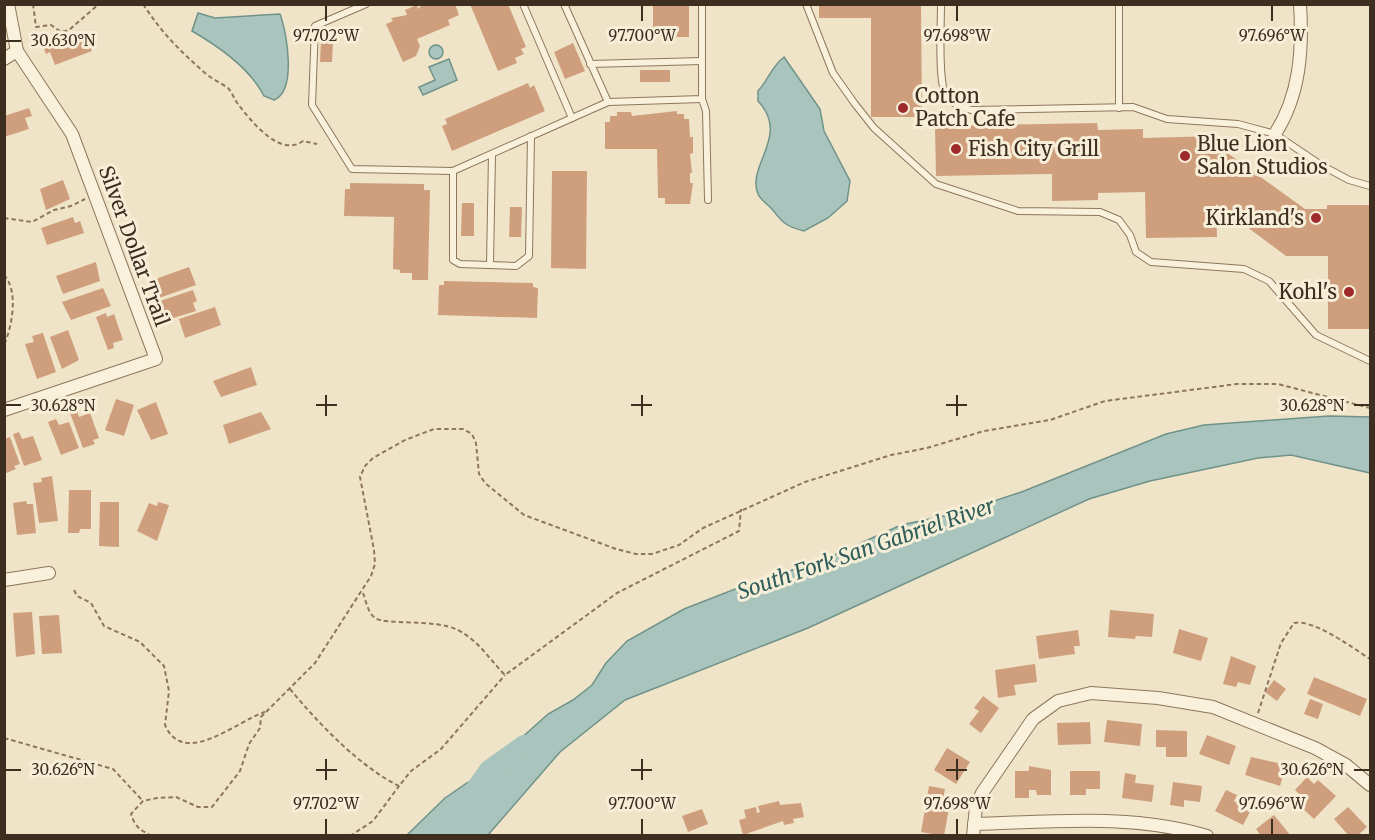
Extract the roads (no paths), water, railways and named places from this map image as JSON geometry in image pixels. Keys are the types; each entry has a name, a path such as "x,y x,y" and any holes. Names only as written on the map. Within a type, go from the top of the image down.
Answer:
{"street":[{"name":"Silver Dollar Trail","path":"4,410 156,359 72,134 17,51 8,4"},
{"path":"1275,134 1287,114 1297,81 1302,35 1300,4"},
{"path":"4,58 17,51"},
{"path":"4,580 49,573"},
{"path":"1207,836 1162,826 1084,820 974,827 976,807 982,793 1020,734 1033,719 1058,701 1091,693 1158,698 1213,707 1315,748 1346,765 1371,785"}],"lane":[{"path":"366,4 315,26 312,105 352,169 453,171 608,102 702,99"},
{"path":"523,4 572,118"},
{"path":"564,4 608,102"},
{"path":"702,4 702,99 706,111 708,200"},
{"path":"806,4 833,73 855,104 874,128 936,184 1018,211 1100,212 1119,220 1130,235 1136,252 1151,262 1244,269 1269,281 1316,335 1371,362"},
{"path":"941,4 944,93 955,105 971,110 1133,108 1167,119 1238,124 1275,134 1341,176 1371,186"},
{"path":"1119,4 1119,108"},
{"path":"590,64 702,61"},
{"path":"453,171 453,260 460,264 516,266 529,256 531,136"},
{"path":"490,265 492,154"}],"water":[{"path":"198,13 215,18 280,14 288,61 286,85 281,94 274,100 264,96 242,67 223,51 192,31"},
{"path":"436,45 441,47 443,52 441,57 436,59 431,57 429,52 431,47"},
{"path":"784,57 820,109 824,131 850,181 847,201 828,218 804,231 782,221 759,196 756,183 769,138 770,126 767,114 758,101 758,91"},
{"path":"449,59 457,80 423,95 419,87 435,80 429,67"},
{"path":"1329,416 1370,417 1370,473 1291,455 1258,458 1150,481 1089,499 808,628 625,700 560,752 488,835 407,835 445,798 467,783 495,771 518,741 548,714 573,700 592,685 606,663 627,641 684,609 766,577 812,565 901,525 958,513 1024,491 1166,434 1204,425"}],"waterway":[{"name":"South Fork San Gabriel River","path":"442,836 489,770 524,745"}],"place":[{"name":"Cotton Patch Cafe","path":"903,108"},
{"name":"Fish City Grill","path":"956,149"},
{"name":"Blue Lion Salon Studios","path":"1185,156"},
{"name":"Kirkland's","path":"1316,218"},
{"name":"Kohl's","path":"1349,292"}]}
